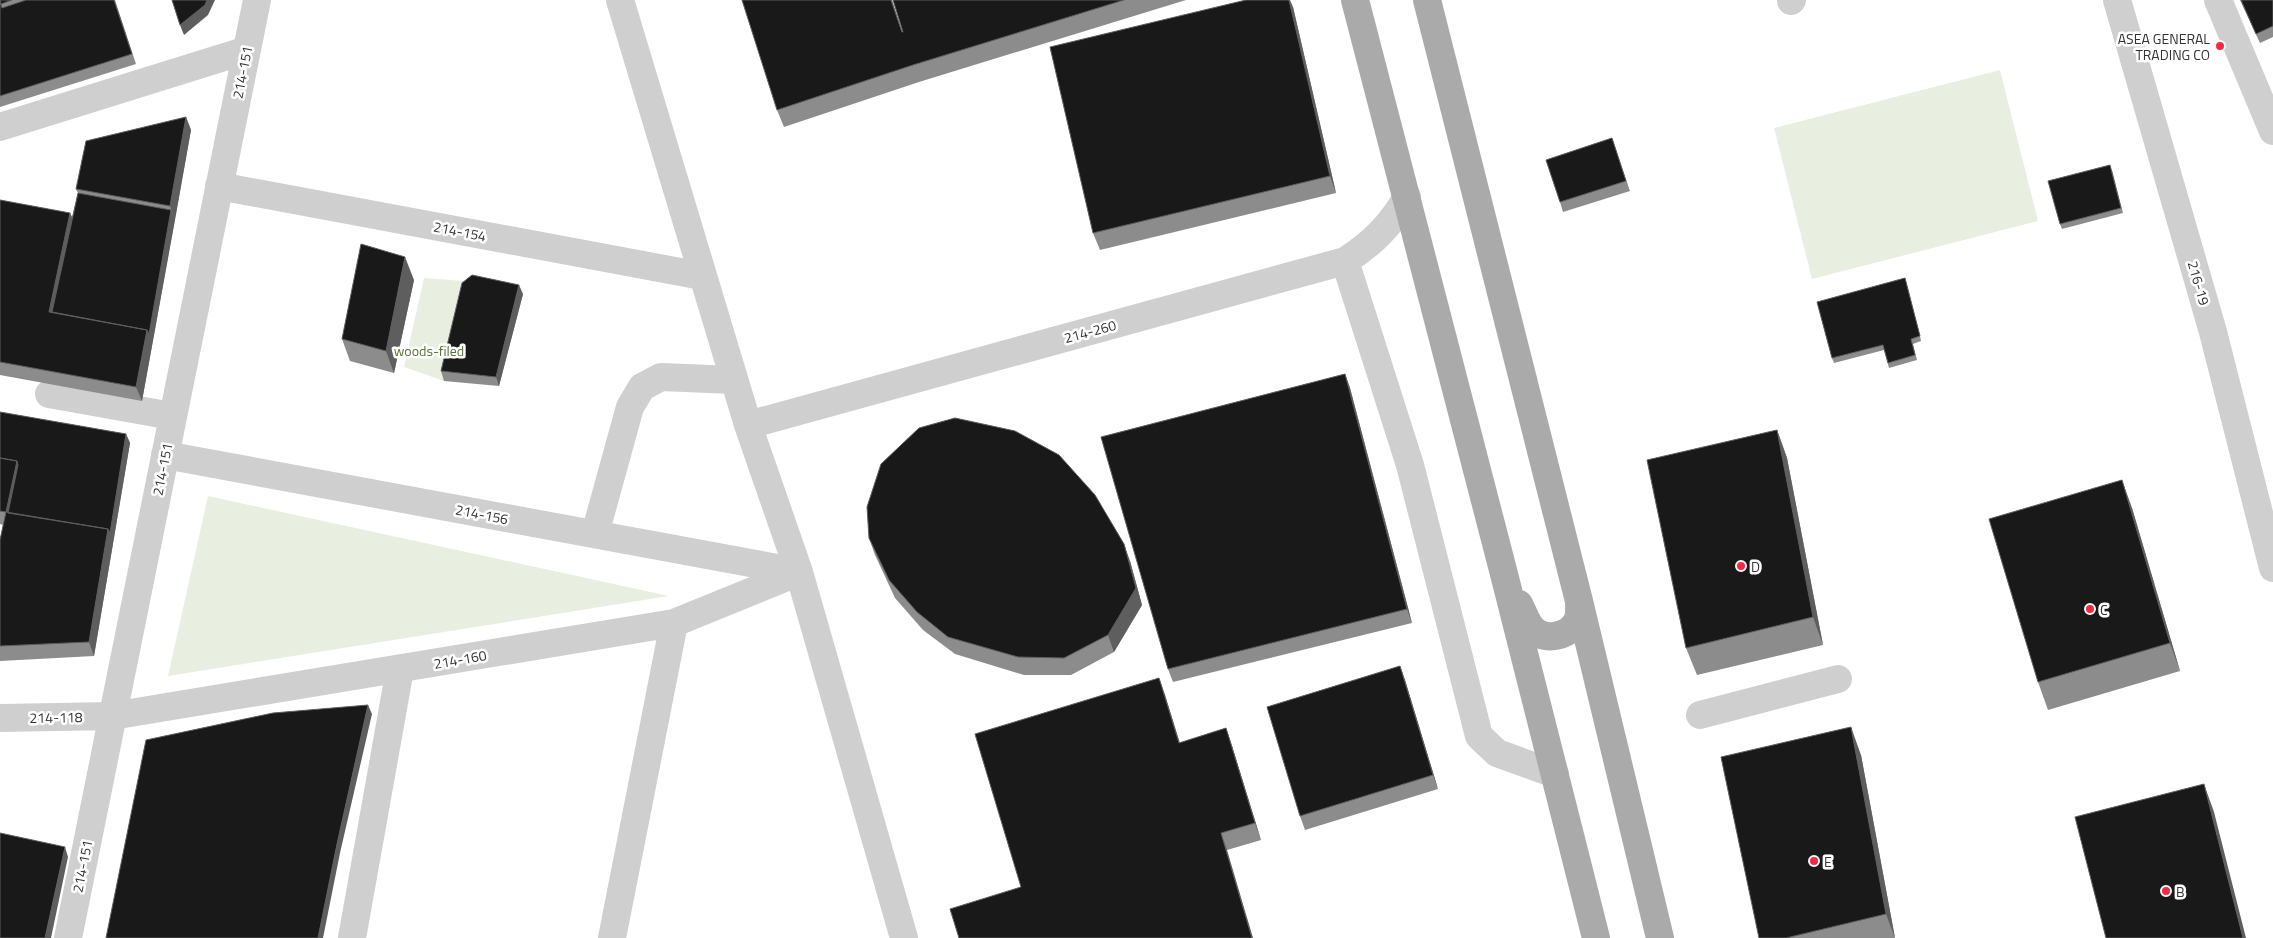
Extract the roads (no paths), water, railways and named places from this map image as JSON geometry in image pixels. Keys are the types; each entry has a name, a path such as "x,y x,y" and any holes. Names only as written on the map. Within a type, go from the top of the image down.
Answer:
{"main road":[{"path":"1355,0 1596,938"},
{"path":"1428,0 1579,601 1660,938"},
{"path":"1504,574 1531,627 1545,636 1564,634 1572,628 1578,620 1579,601"}],"street":[{"name":"214-151","path":"68,938 257,0"},
{"path":"620,0 748,425 799,572 903,937"},
{"name":"216-19","path":"2117,0 2213,332 2273,568"},
{"path":"2218,0 2273,131"},
{"path":"0,127 246,50"},
{"name":"214-154","path":"219,186 702,276"},
{"name":"214-260","path":"748,425 1345,261 1368,247 1387,228 1407,198"},
{"path":"1345,261 1410,465 1479,736 1497,753 1555,774"},
{"path":"595,534 630,407 642,387 660,377 734,380"},
{"path":"49,394 172,416"},
{"name":"214-156","path":"165,455 799,572"},
{"name":"214-160","path":"112,716 674,623 799,572"},
{"path":"612,938 674,623"},
{"path":"352,938 400,669"},
{"path":"1700,715 1838,679"},
{"name":"214-118","path":"0,718 112,716"}],"place":[{"name":"ASEA GENERAL TRADING CO","path":"2220,46"},
{"name":"D","path":"1741,566"},
{"name":"C","path":"2090,609"},
{"name":"E","path":"1814,861"},
{"name":"B","path":"2166,891"}],"park label":[{"name":"woods-filed","path":"429,350"}]}
